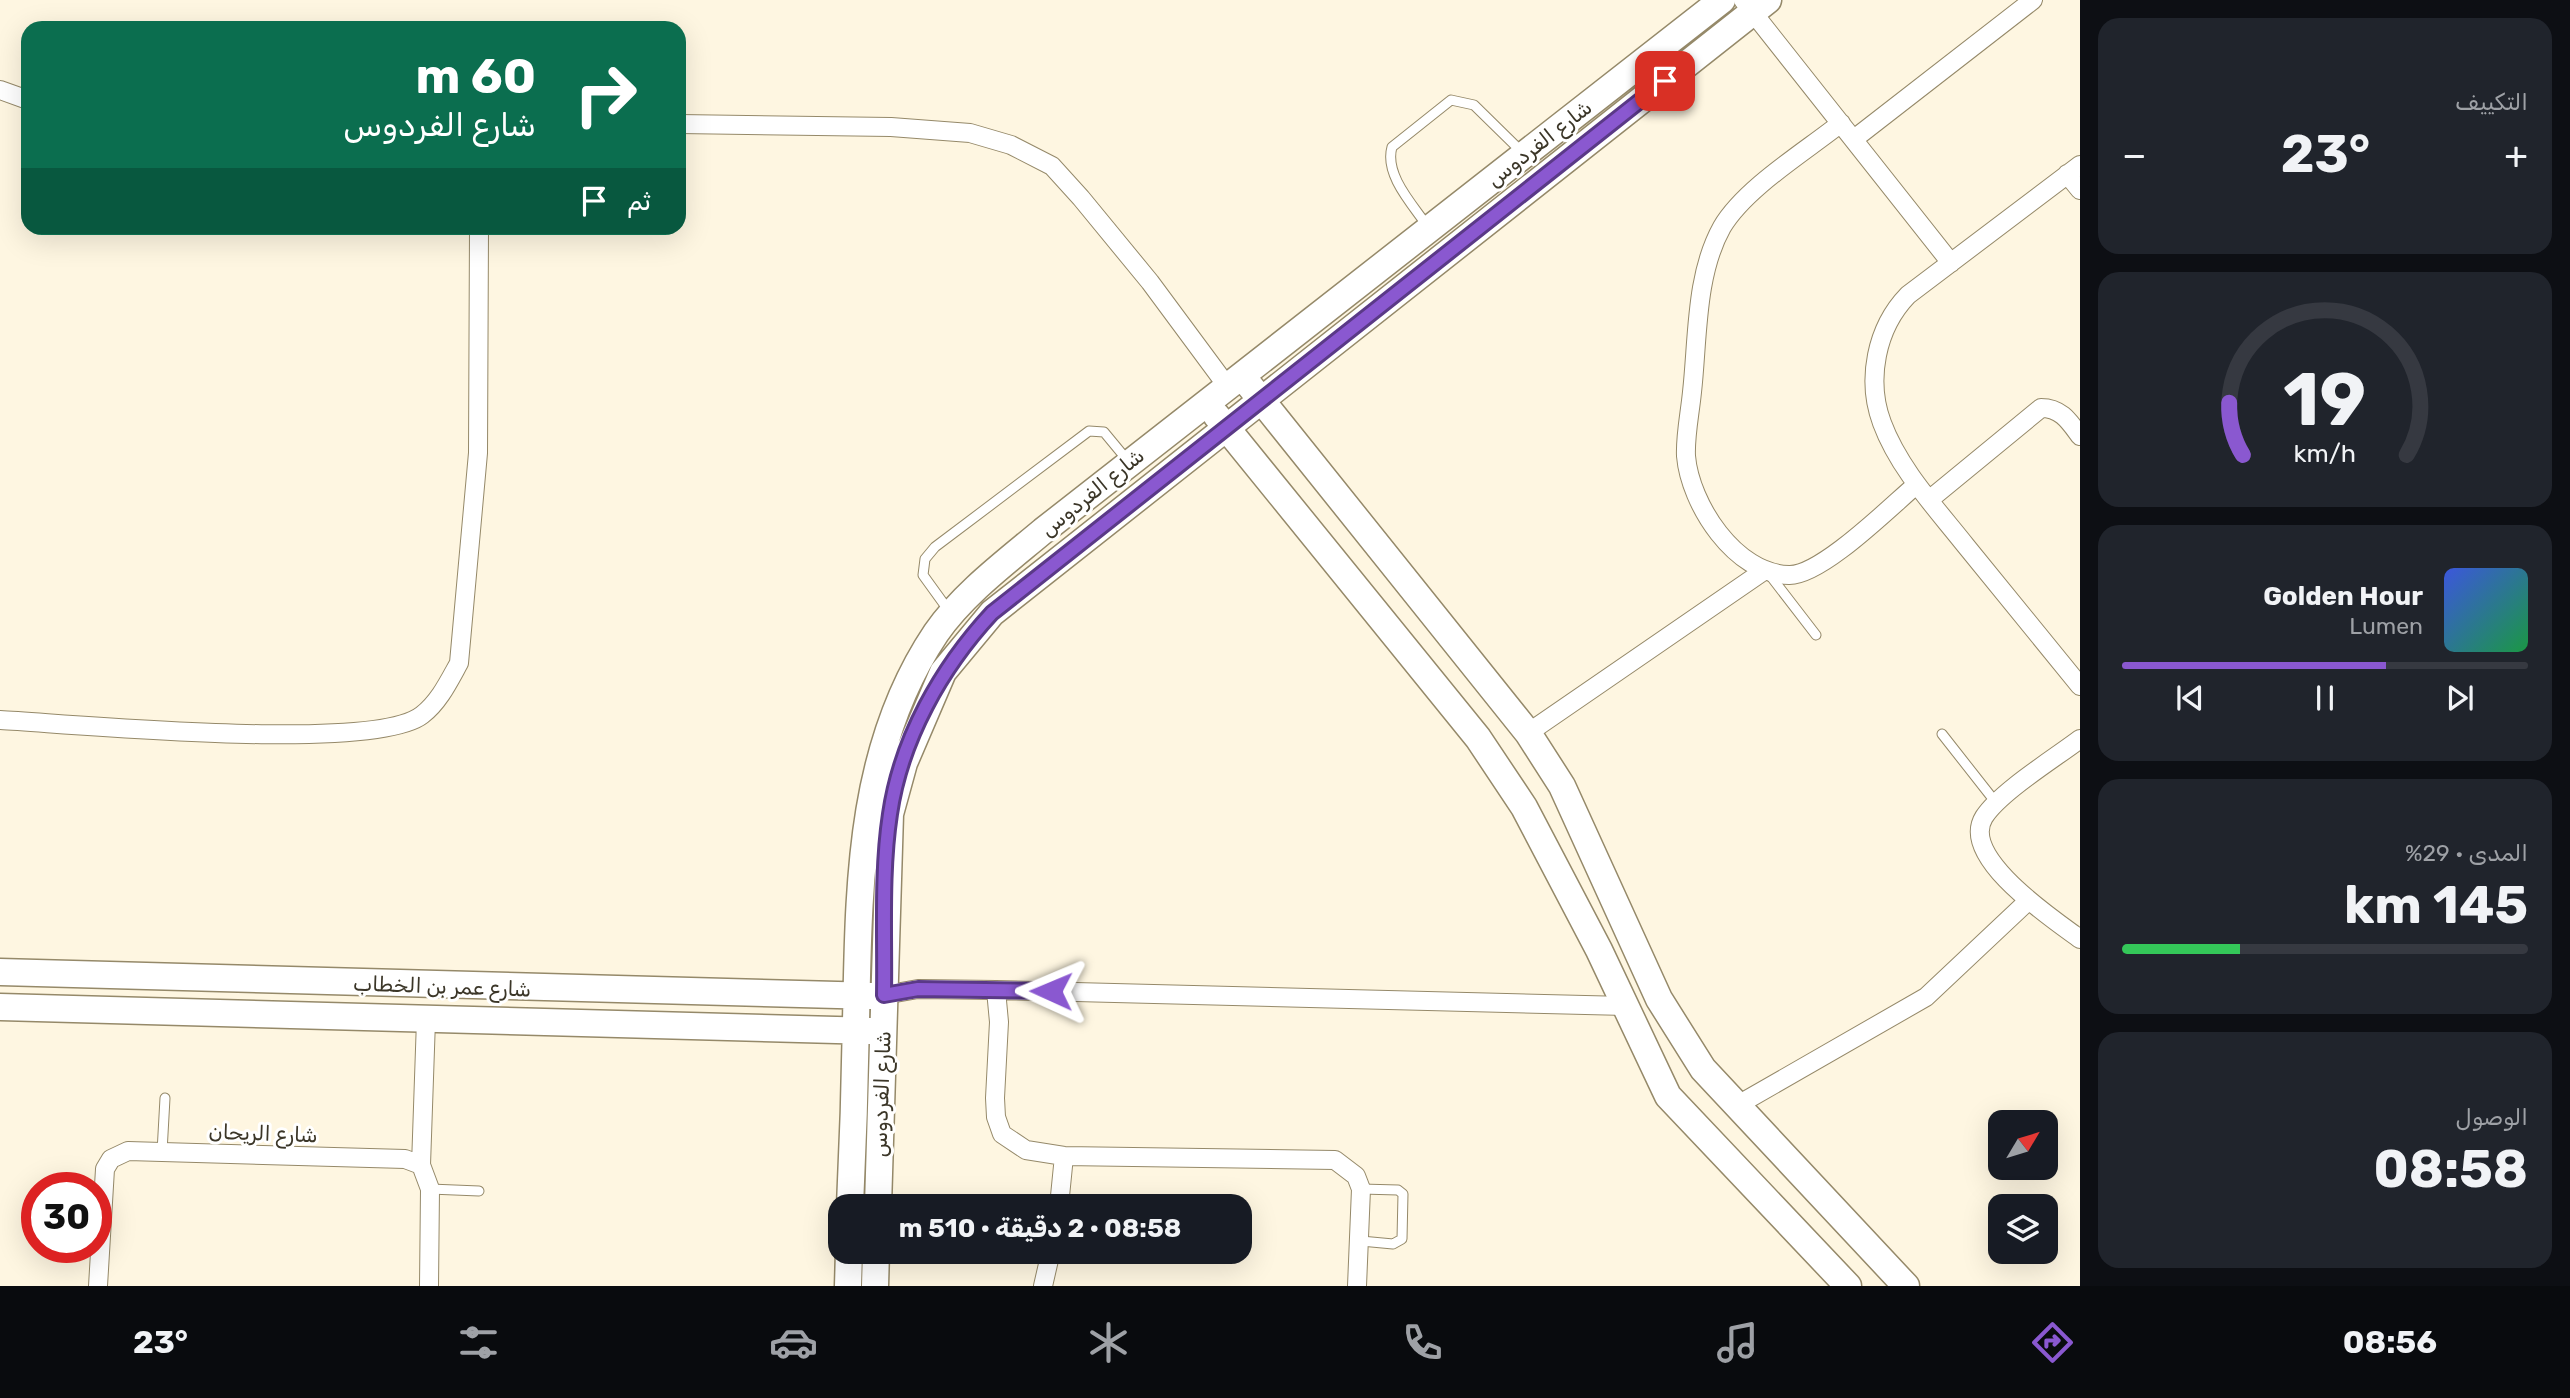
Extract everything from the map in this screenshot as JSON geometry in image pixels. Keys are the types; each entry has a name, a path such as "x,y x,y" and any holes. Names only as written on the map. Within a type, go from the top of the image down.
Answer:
{"street":[{"name":"شارع الفردوس","path":"850,1194 864,833 880,752 912,675 937,632 1004,564 1129,461 1721,0"},
{"path":"1854,139 2033,0"},
{"name":"شارع الفردوس","path":"878,1194 890,814 904,763 943,672 992,613 1755,4"},
{"path":"1755,4 1841,123 1951,263"},
{"path":"0,90 21,98"},
{"path":"1841,123 1752,194 1723,225 1709,256 1703,287 1686,455 1701,510 1736,552 1765,570 1790,575 1819,566 1916,485"},
{"path":"686,124 891,127 970,133 1011,145 1052,166 1234,380 1261,400 1528,733 1562,786 1659,999 1703,1069 1906,1286"},
{"path":"2080,190 2074,170 1891,312 1877,355 1875,387 1882,423 1916,485 2080,686"},
{"path":"0,720 293,736 388,729 421,716 443,692 459,663 478,453 479,235"},
{"path":"1276,348 1297,372"},
{"path":"1206,402 1478,738 1524,807 1626,1006 1668,1096 1848,1286"},
{"path":"1929,500 2041,408 2052,408 2064,415 2080,436"},
{"path":"1162,437 1182,462"},
{"path":"1278,491 1290,471 1312,463"},
{"path":"1528,733 1765,570"},
{"path":"2080,739 1997,804 1984,818 1979,834 1986,855 2028,901 2080,939"},
{"path":"1736,1106 1926,996 2028,901"},
{"name":"شارع عمر بن الخطاب","path":"0,972 857,997 884,995"},
{"path":"185,978 185,1013"},
{"path":"884,995 918,989 996,990 1626,1006"},
{"path":"996,990 999,1022 995,1098 996,1117 1002,1134 1026,1150 1064,1156 1335,1160 1356,1176 1362,1189 1357,1286"},
{"name":"شارع عمر بن الخطاب","path":"0,1007 883,1032"},
{"path":"426,1020 421,1165 430,1189 429,1286"},
{"name":"شارع الريحان","path":"98,1286 105,1169 111,1159 128,1152 405,1159 421,1165"},
{"path":"1060,1194 1064,1156"},
{"path":"848,1286 849,1264"},
{"path":"875,1286 876,1264"},
{"path":"1043,1286 1048,1264"}],"lane":[{"path":"1429,229 1394,174 1389,158 1392,147 1451,100 1474,105 1524,155"},
{"path":"952,615 926,582 923,566 930,552 1089,431 1104,432 1129,461"},
{"path":"1765,570 1816,635"},
{"path":"1942,734 1997,804"},
{"path":"162,1152 165,1098"},
{"path":"430,1189 479,1191"},
{"path":"1361,1241 1393,1244 1402,1239 1405,1203 1403,1194 1398,1190 1362,1189"}],"route":[{"path":"1051,991 918,989 884,995 890,814 904,763 943,672 992,613 1665,81"}]}
